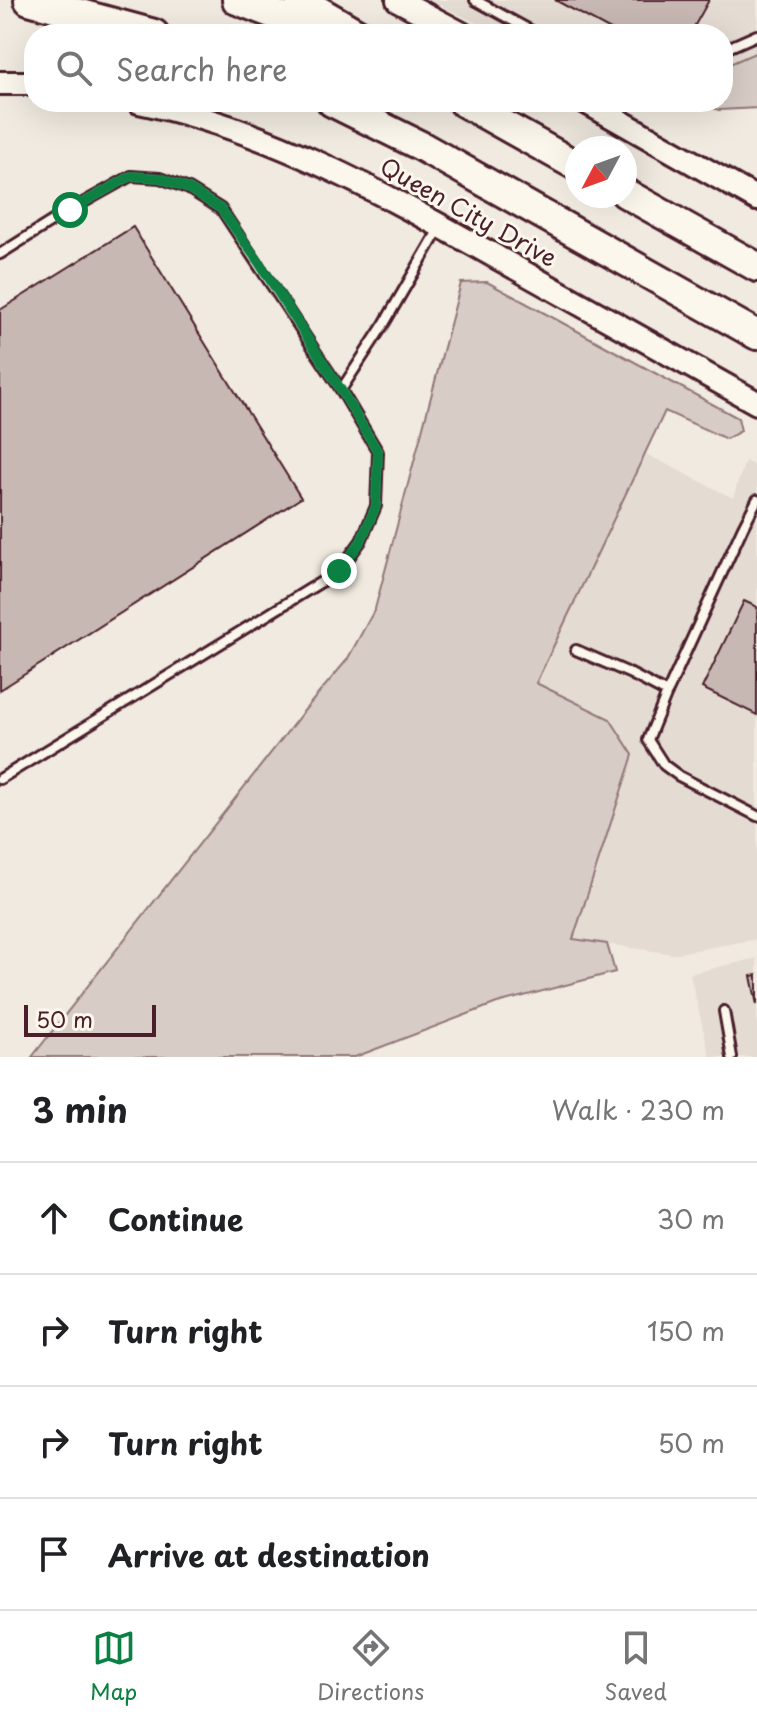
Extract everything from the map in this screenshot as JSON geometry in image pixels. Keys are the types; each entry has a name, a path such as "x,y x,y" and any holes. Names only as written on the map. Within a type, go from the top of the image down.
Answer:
{"highway":[{"path":"29,0 117,24"},
{"path":"237,0 299,24"},
{"path":"300,0 341,24"},
{"path":"352,112 457,166 757,335"},
{"path":"481,112 565,159"},
{"path":"637,200 757,267"}],"street":[{"path":"398,0 443,24"},
{"path":"0,83 24,83"},
{"name":"Queen City Drive","path":"186,112 289,149 347,177 441,226 757,403"},
{"path":"604,112 757,199"}],"lane":[{"path":"475,0 519,24"},
{"path":"733,46 757,35"},
{"path":"0,254 131,176 160,178 189,189 221,209 258,261 378,452 376,506 361,541 339,571 0,779"},
{"path":"341,390 441,226"},
{"path":"757,500 648,740 664,765 679,776 757,816"},
{"path":"576,650 667,693"},
{"path":"724,1011 732,1057"}],"shaded area":[{"path":"430,0 757,0 757,52 733,63 733,24 479,24"},
{"path":"757,52 757,108 733,109 733,63"},
{"path":"487,282 738,418 741,431 726,439 665,411 536,683 610,719 633,755 573,939 607,944 615,972 497,1003 355,1057 32,1057 347,660 375,609 461,283"},
{"path":"644,453 733,498 745,461 757,467 757,939 673,954 573,939 632,755 536,684"},
{"path":"757,958 757,1057 710,1057 690,974"}],"building":[{"path":"555,0 709,0 696,24 599,24"},
{"path":"133,227 301,498 0,690 0,310"},
{"path":"744,601 757,607 757,715 702,688"},
{"path":"757,975 757,1005 751,976"}],"route":[{"path":"70,210 131,176 160,178 189,189 221,209 258,261 378,452 376,506 361,541 339,571"}]}
